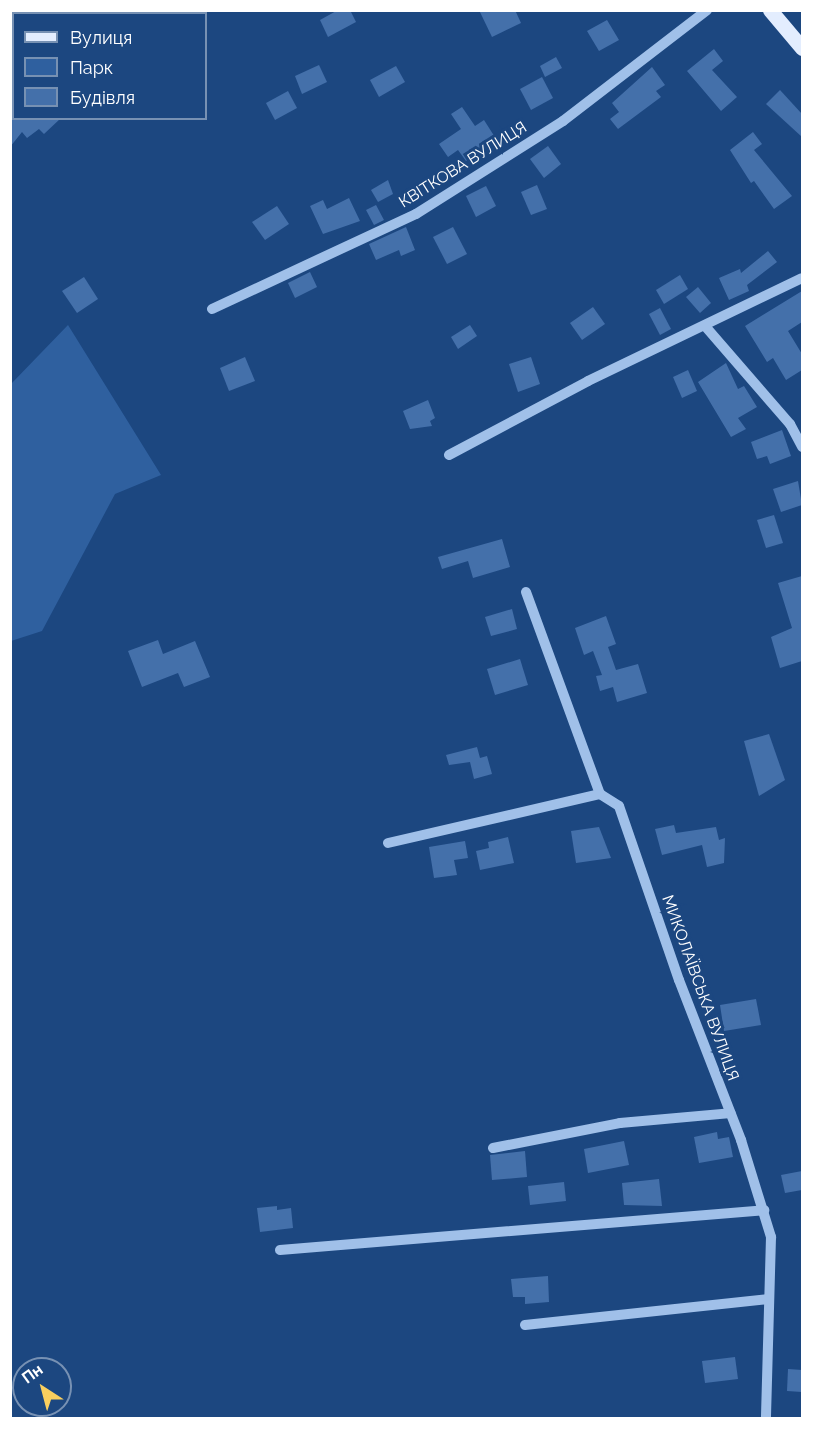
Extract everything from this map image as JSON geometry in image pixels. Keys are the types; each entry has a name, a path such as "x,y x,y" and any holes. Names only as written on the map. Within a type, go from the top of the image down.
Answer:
{"main road":[{"path":"770,10 802,48"}],"street":[{"name":"КВІТКОВА ВУЛИЦЯ","path":"212,309 416,214 563,121 707,10"},
{"path":"449,455 802,278"},
{"path":"705,326 790,424 802,447"},
{"path":"388,843 600,794 526,592"},
{"name":"МИКОЛАЇВСЬКА ВУЛИЦЯ","path":"600,794 619,806 764,1210 771,1237 766,1419"},
{"path":"494,1148 620,1123 730,1113"},
{"path":"280,1250 764,1210"},
{"path":"525,1325 769,1299"}],"green space":[{"path":"68,325 161,475 115,494 42,631 11,641 11,384"}],"building":[{"path":"338,10 350,10 356,22 328,37 320,20"},
{"path":"479,10 515,10 521,23 492,37"},
{"path":"607,20 619,40 599,51 587,31"},
{"path":"714,49 723,61 712,70 737,97 721,111 687,71"},
{"path":"556,57 562,68 545,77 540,66"},
{"path":"319,65 327,82 302,94 295,76"},
{"path":"396,66 405,82 379,97 370,80"},
{"path":"652,67 665,85 656,91 661,97 618,129 610,119 619,112 612,103"},
{"path":"542,77 553,98 531,110 520,89"},
{"path":"780,90 802,114 802,137 766,104"},
{"path":"288,91 297,108 275,120 266,103"},
{"path":"462,107 475,126 484,120 498,142 466,161 458,150 448,157 439,144 461,129 451,114"},
{"path":"10,118 12,120 59,120 44,134 39,129 27,138 22,132 10,147"},
{"path":"753,132 762,144 754,150 792,196 774,209 754,181 751,183 730,150"},
{"path":"548,146 561,164 544,178 530,159"},
{"path":"388,180 393,194 378,202 371,190"},
{"path":"537,185 547,209 531,215 521,192"},
{"path":"486,186 496,206 476,217 466,196"},
{"path":"349,198 360,221 323,234 310,206 323,200 327,209"},
{"path":"376,205 384,220 374,225 366,210"},
{"path":"277,206 289,224 265,240 252,222"},
{"path":"406,227 415,250 401,256 399,250 376,260 369,244"},
{"path":"453,227 467,254 447,264 433,237"},
{"path":"768,251 777,262 747,285 749,291 729,300 719,278 740,269 741,273"},
{"path":"310,272 317,287 295,298 288,283"},
{"path":"680,275 688,289 664,304 656,290"},
{"path":"84,277 98,299 77,313 62,291"},
{"path":"698,287 711,303 700,313 686,297"},
{"path":"802,291 802,322 788,331 802,354 802,370 786,380 773,358 767,362 745,326"},
{"path":"593,307 605,324 582,340 570,323"},
{"path":"660,308 671,329 660,335 649,314"},
{"path":"470,325 477,336 458,349 451,337"},
{"path":"245,357 255,381 229,391 220,368"},
{"path":"531,357 540,384 518,392 509,364"},
{"path":"726,363 738,389 744,386 757,407 738,418 746,429 731,437 698,382"},
{"path":"688,370 697,391 682,398 673,377"},
{"path":"428,400 435,418 430,421 432,426 410,429 403,411"},
{"path":"782,430 791,456 770,464 767,456 757,459 751,442"},
{"path":"798,481 802,505 781,512 773,489"},
{"path":"774,515 783,543 766,548 757,520"},
{"path":"502,539 510,567 473,578 468,561 442,569 438,557"},
{"path":"802,576 802,661 780,668 771,637 792,628 778,583"},
{"path":"512,609 517,629 491,636 485,617"},
{"path":"606,616 616,644 608,647 616,670 638,664 647,693 617,702 613,687 600,691 596,676 602,675 593,651 584,655 575,628"},
{"path":"158,640 163,654 195,641 210,677 184,687 178,673 142,687 128,651"},
{"path":"520,659 528,685 495,695 487,669"},
{"path":"769,734 785,780 759,796 744,741"},
{"path":"477,747 480,758 487,756 492,774 474,779 470,762 449,765 446,755"},
{"path":"674,825 676,833 716,827 719,840 725,838 724,863 707,867 702,845 662,855 655,829"},
{"path":"599,827 611,858 576,863 571,831"},
{"path":"508,837 514,863 480,870 476,851 489,848 488,842"},
{"path":"465,841 468,858 454,860 457,875 434,878 429,847"},
{"path":"756,999 761,1025 724,1031 720,1005"},
{"path":"717,1132 718,1139 729,1137 733,1157 699,1163 694,1137"},
{"path":"624,1141 629,1165 588,1173 584,1149"},
{"path":"525,1151 527,1177 492,1180 490,1155"},
{"path":"802,1171 802,1190 785,1193 781,1175"},
{"path":"659,1179 662,1206 624,1205 622,1183"},
{"path":"564,1182 566,1201 530,1205 528,1186"},
{"path":"277,1206 277,1210 291,1208 293,1228 260,1232 257,1208"},
{"path":"548,1276 549,1302 525,1304 525,1297 513,1297 511,1279"},
{"path":"735,1357 738,1379 705,1383 702,1361"},
{"path":"788,1369 802,1370 802,1392 787,1391"}]}
